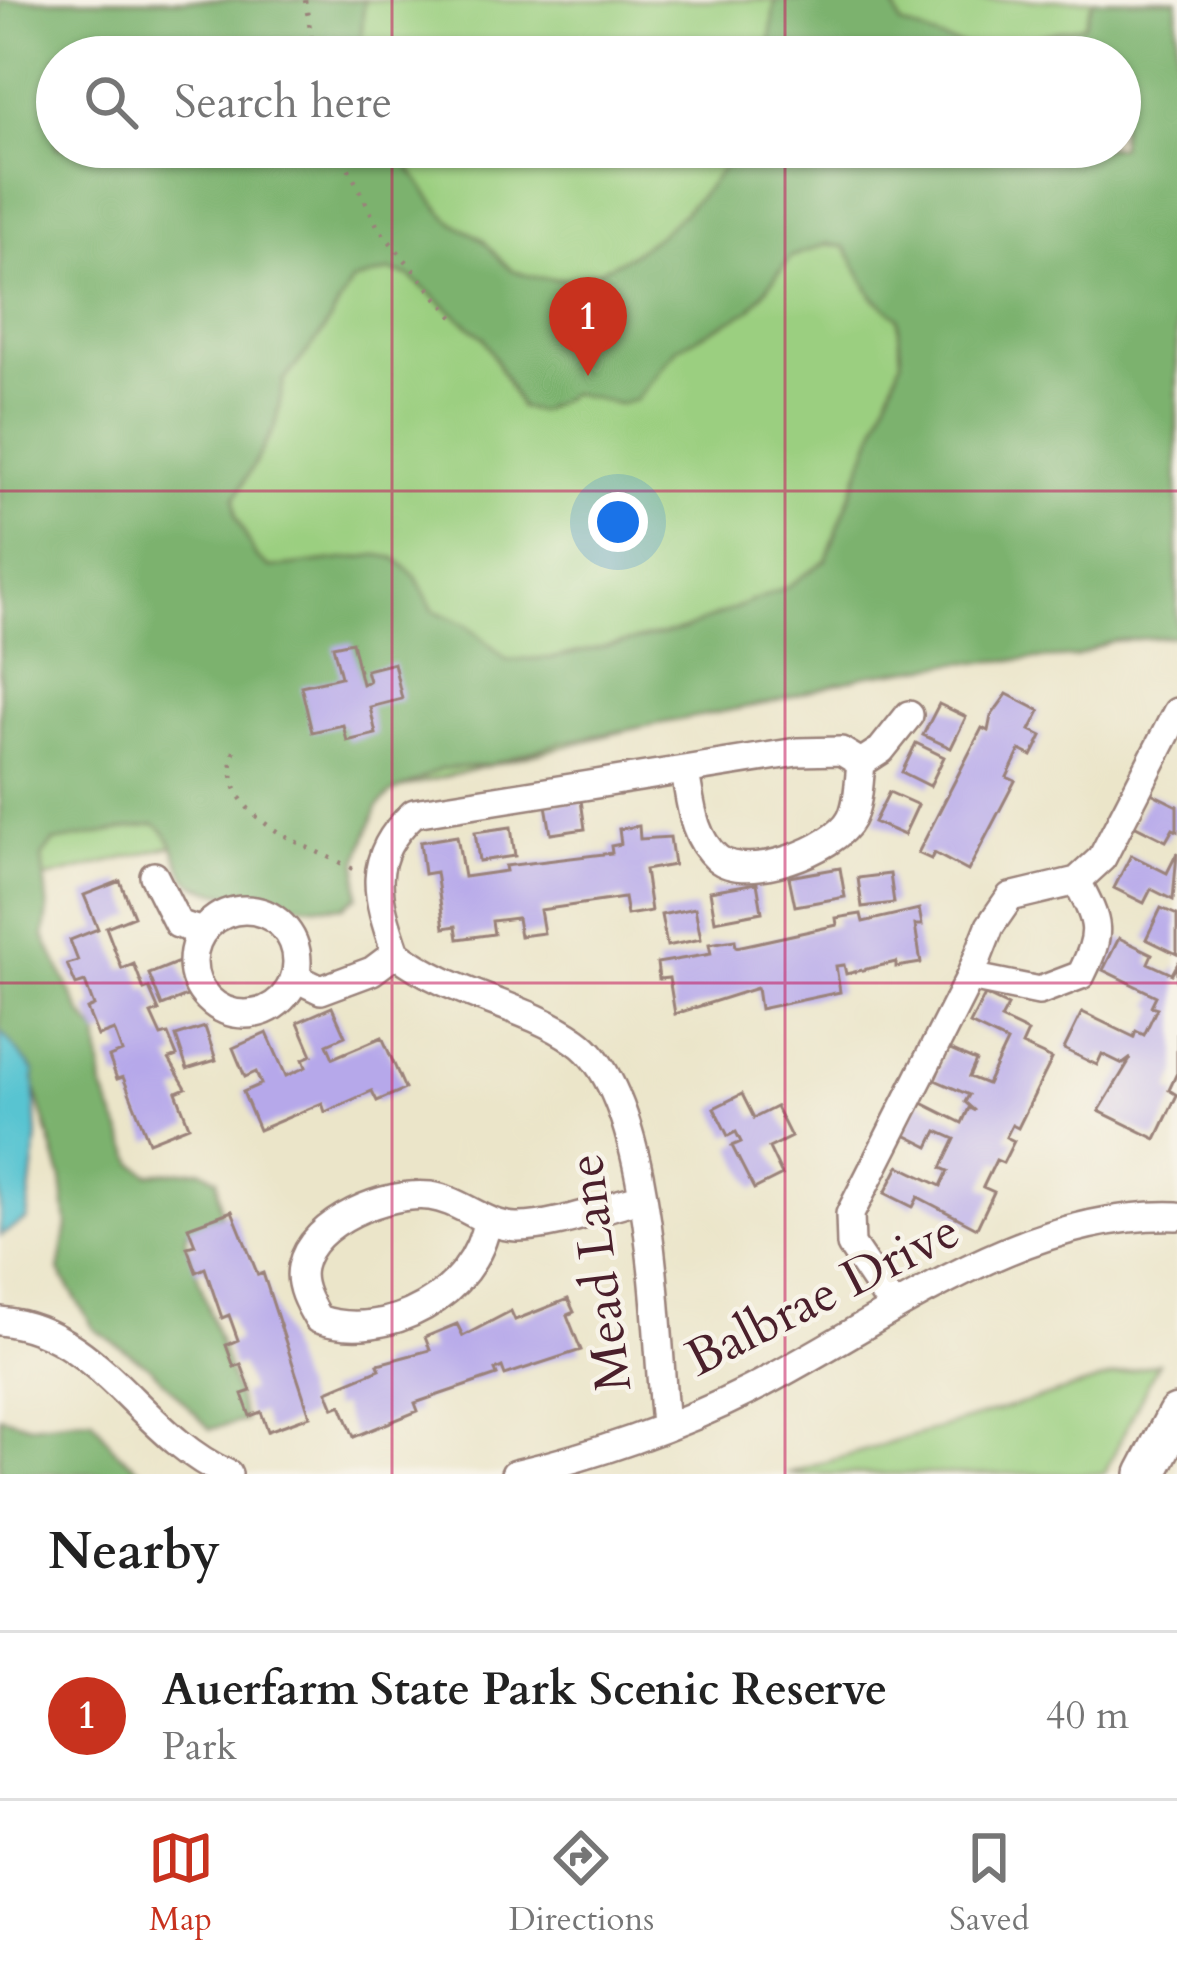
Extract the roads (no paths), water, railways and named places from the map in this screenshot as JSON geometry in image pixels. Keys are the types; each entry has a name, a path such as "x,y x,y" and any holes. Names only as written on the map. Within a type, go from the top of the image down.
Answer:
{"main road":[{"path":"1147,1474 1177,1415"}],"street":[{"path":"893,1307 851,1245 850,1214 970,977 990,926 1010,897 1077,881 1102,857 1177,712"},
{"path":"685,772 698,834 721,861 746,868 830,844 851,820 861,763 881,750 909,715"},
{"path":"296,978 321,991 371,970 396,952 379,904 378,875 393,832 414,813 797,752 841,751 861,763"},
{"path":"154,877 178,924 202,932"},
{"path":"970,977 1039,991 1081,975 1095,946 1098,918 1077,881"},
{"path":"261,911 276,919 296,945 296,978 274,1006 258,1013 223,1009 208,999 193,966 202,932 228,912 261,911"},
{"name":"Mead Lane","path":"396,952 431,980 577,1041 612,1082 634,1136 664,1424"},
{"path":"487,1221 484,1244 467,1273 396,1321 341,1327 318,1319 308,1302 302,1267 313,1245 342,1217 429,1196 487,1221 518,1227 641,1198"},
{"name":"Balbrae Drive","path":"515,1474 746,1392 982,1262 1121,1220 1177,1216"},
{"path":"0,1321 49,1332 79,1349 182,1448 228,1474"}],"water":[{"path":"0,1030 34,1071 37,1137 27,1219 0,1236"}],"place":[{"name":"Auerfarm State Park Scenic Reserve","path":"588,376"}]}
